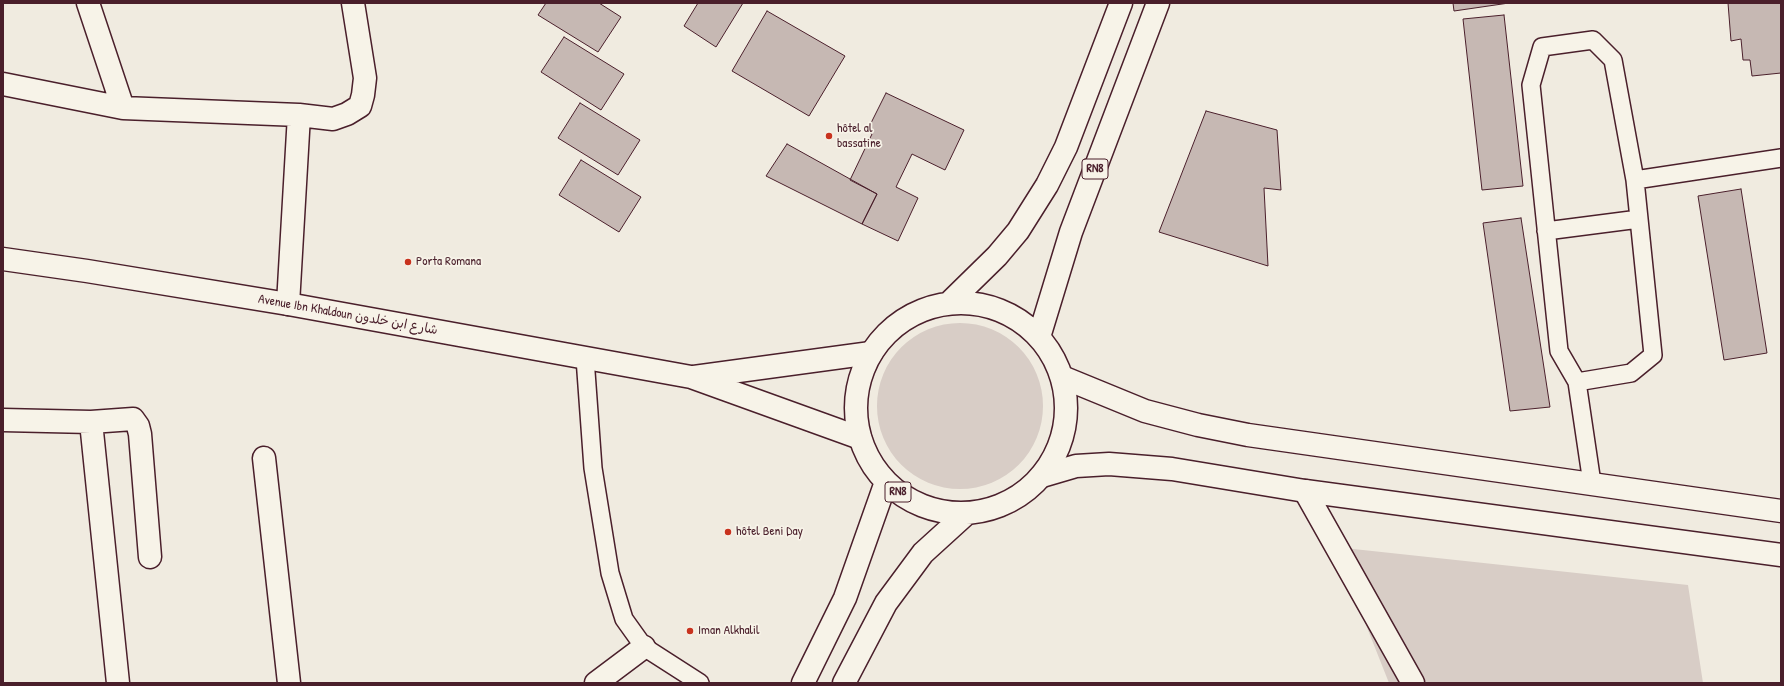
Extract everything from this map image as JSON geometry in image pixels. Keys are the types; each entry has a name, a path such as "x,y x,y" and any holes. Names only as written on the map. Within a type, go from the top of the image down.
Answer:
{"street":[{"path":"88,3 123,108"},
{"path":"3,84 123,108 299,115 333,119 347,114 360,106 365,78 353,3"},
{"name":"RN8","path":"948,304 997,256 1018,231 1047,185 1066,147 1122,3"},
{"name":"RN8","path":"1039,337 1071,232 1158,3"},
{"path":"288,304 299,115"},
{"name":"Avenue Ibn Khaldoun شارع ابن خلدون","path":"3,259 87,270 288,304 691,377"},
{"name":"RN8","path":"968,303 988,306 1007,313 1024,324 1039,337 1053,356 1062,377 1067,412 1060,446 1042,476 1021,495 995,508 967,513 952,513 923,506 910,500 886,482 870,462 860,438 856,409 859,380 871,353 891,329 918,312 948,304 968,303"},
{"path":"691,377 871,353"},
{"path":"691,377 860,438"},
{"path":"1062,377 1145,411 1198,426 1248,435 1781,511"},
{"path":"3,420 91,422 133,419 138,426 150,557"},
{"path":"91,422 118,683"},
{"path":"264,458 289,683"},
{"path":"1042,476 1076,466 1109,464 1172,469 1305,491 1781,555"},
{"name":"RN8","path":"803,683 845,598 886,482"},
{"path":"1305,491 1414,683"},
{"path":"844,683 886,603 923,553 967,513"},
{"path":"596,683 644,647"}],"lane":[{"path":"1578,382 1631,373 1653,355 1635,180 1613,60 1592,40 1542,48 1531,85 1559,351 1578,382 1592,483"},
{"path":"1635,180 1781,158"},
{"path":"1546,231 1639,219"},
{"path":"585,358 593,468 610,573 624,619 644,647 700,683"}],"shaded area":[{"path":"960,323 984,327 999,333 1012,342 1024,354 1033,367 1039,382 1043,406 1039,430 1033,445 1024,458 1012,470 999,479 984,485 960,489 936,485 921,479 908,470 896,458 887,445 881,430 877,406 881,382 887,367 896,354 908,342 921,333 936,327"},
{"path":"1335,547 1688,585 1703,683 1389,683"}],"building":[{"path":"546,3 599,3 621,17 598,52 538,15"},
{"path":"698,3 743,3 716,47 684,26"},
{"path":"1453,3 1509,3 1454,11"},
{"path":"1728,3 1781,3 1781,73 1752,76 1750,60 1743,60 1741,39 1731,41"},
{"path":"767,11 845,56 809,116 732,71"},
{"path":"1504,15 1523,186 1482,190 1463,19"},
{"path":"564,37 624,74 601,110 541,72"},
{"path":"886,93 964,130 945,170 912,154 896,187 918,198 898,241 862,224 877,194 850,180 872,134 867,131"},
{"path":"580,103 640,140 618,175 558,138"},
{"path":"1206,111 1277,130 1281,190 1264,188 1268,266 1159,232"},
{"path":"787,144 877,194 862,224 766,176"},
{"path":"581,160 641,197 619,232 559,195"},
{"path":"1741,189 1767,353 1724,360 1698,196"},
{"path":"1521,218 1550,407 1510,411 1483,223"}],"place":[{"name":"hôtel al bassatine","path":"829,136"},
{"name":"Porta Romana","path":"408,262"},
{"name":"hôtel Beni Day","path":"728,532"},
{"name":"Iman Alkhalil","path":"690,631"}]}
